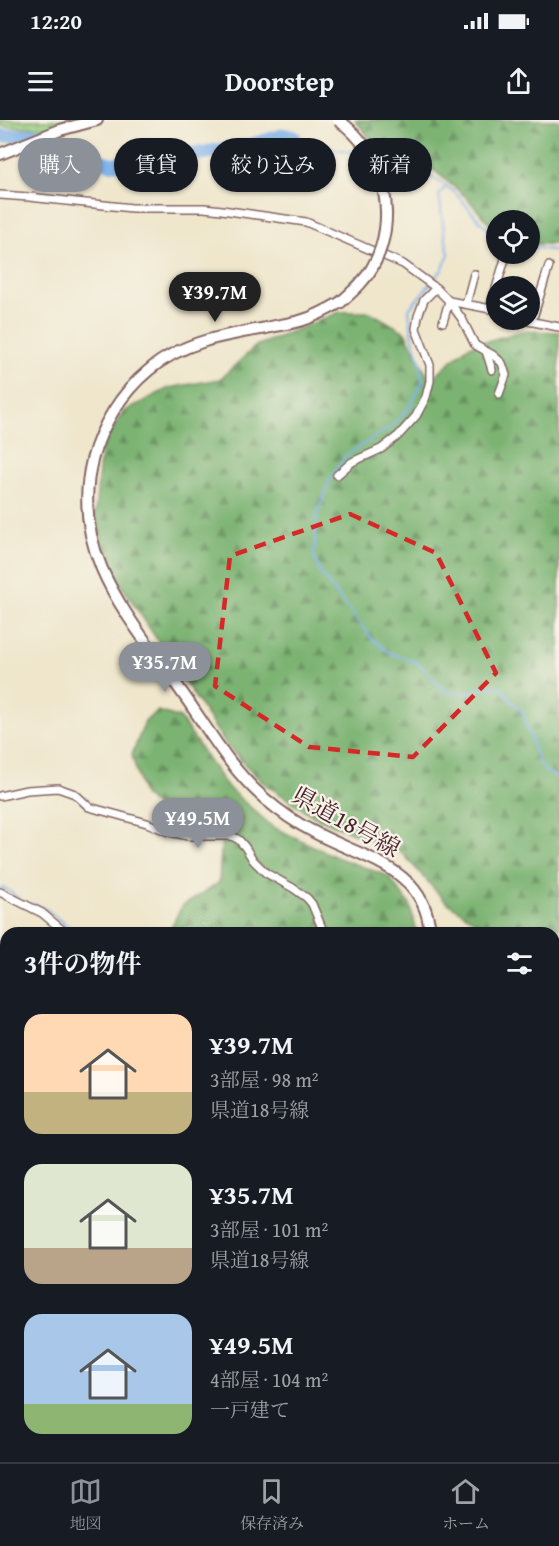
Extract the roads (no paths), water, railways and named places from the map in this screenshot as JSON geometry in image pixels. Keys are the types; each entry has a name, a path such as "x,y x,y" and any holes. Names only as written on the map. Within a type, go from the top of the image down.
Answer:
{"main road":[{"path":"0,154 60,130 97,120"},
{"name":"県道18号線","path":"338,120 360,139 374,160 383,186 386,217 382,243 373,266 356,289 341,302 319,314 303,320 197,343 174,353 138,380 123,397 106,424 95,450 87,499 89,525 93,545 107,582 233,766 273,805 314,833 387,866 406,880 421,899 427,912 429,927"}],"street":[{"path":"0,195 29,196 132,208 204,208 306,222 403,264 435,287 462,319 475,345 502,363 506,375 499,394"},
{"path":"540,295 549,266"},
{"path":"466,304 474,274"},
{"path":"337,475 352,462 381,449 398,436 416,416 426,397 430,381 430,365 416,329 424,300 435,287"},
{"path":"449,301 486,308"},
{"path":"443,322 449,301"},
{"path":"540,323 559,327"},
{"path":"486,351 492,370"},
{"path":"0,796 27,790 58,788 75,794 89,807 147,823 166,831 188,836 232,836 239,840 253,860 266,873 307,898 322,927"},
{"path":"0,892 42,913 59,927"}],"waterway":[{"path":"0,136 47,137 81,149 97,160 112,164 251,145 284,135 294,137"},
{"path":"294,137 305,143 348,151"},
{"path":"432,178 453,191 486,227"},
{"path":"446,187 439,194 449,254 442,270 409,309 412,335 421,364 422,383 410,407 389,429 346,455 331,478 317,515 314,557 321,574 372,639 390,653 418,663 447,693 465,694 488,686 502,688 522,711 538,761 546,772 559,778"},
{"path":"540,248 559,250"},
{"path":"0,888 6,889 18,898"},
{"path":"32,904 47,910 68,927"}]}
